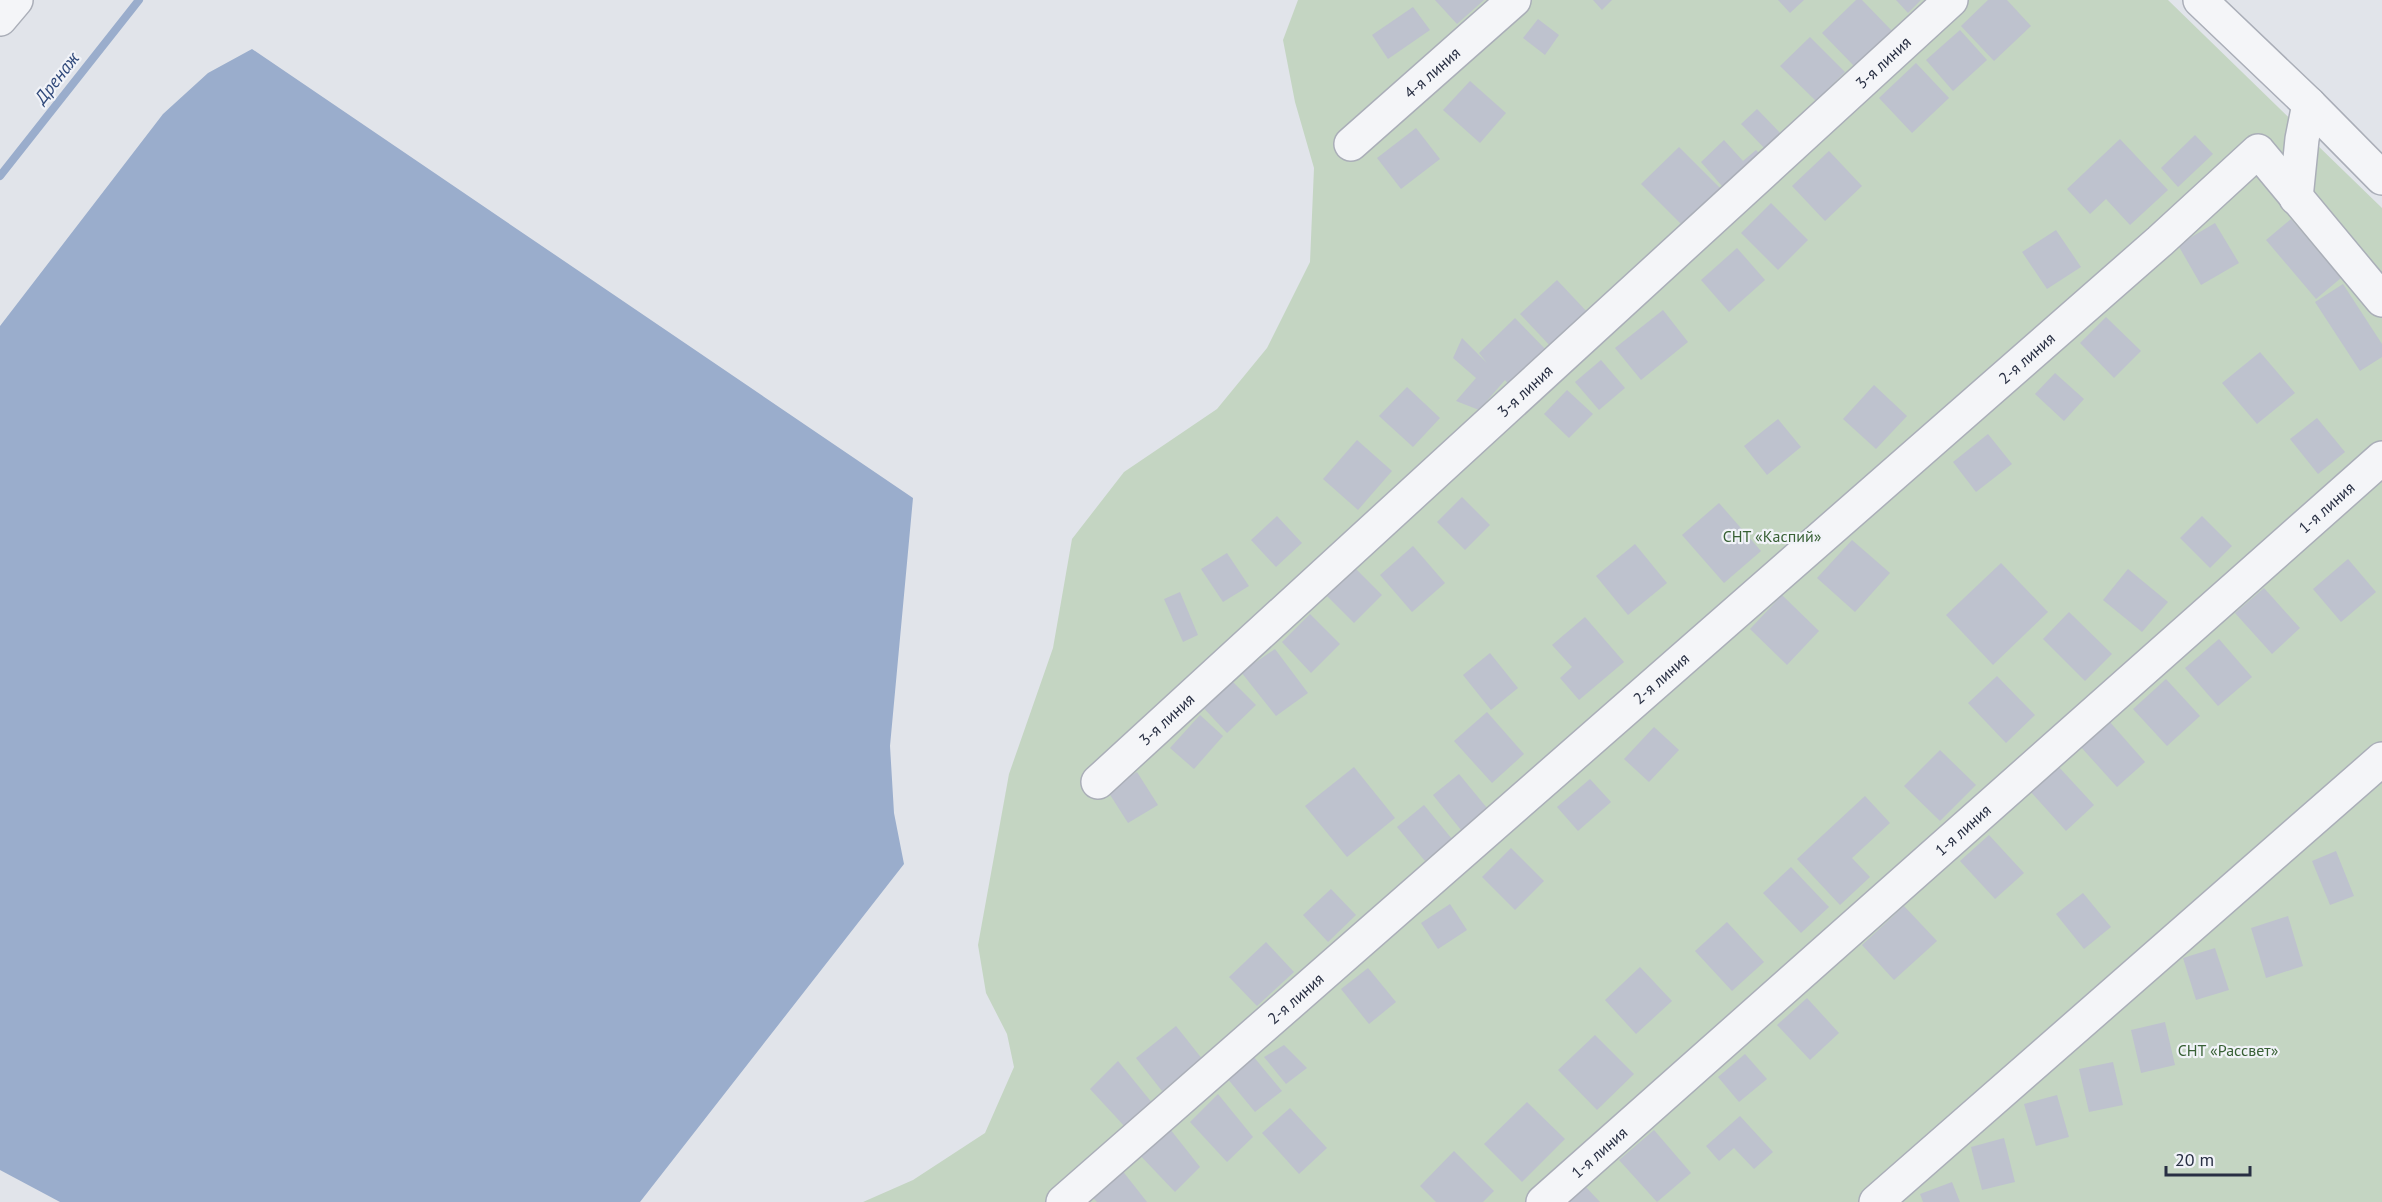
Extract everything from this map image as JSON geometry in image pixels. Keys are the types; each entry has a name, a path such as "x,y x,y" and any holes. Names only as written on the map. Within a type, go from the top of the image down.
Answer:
{"street":[{"path":"0,20 16,0"},
{"name":"4-я линия","path":"1351,144 1514,0"},
{"name":"3-я линия","path":"1098,783 1951,0"},
{"path":"2200,0 2382,178"},
{"path":"2309,105 2302,139 2296,198 2382,300"},
{"name":"2-я линия","path":"1063,1202 2151,249 2258,151 2296,198"},
{"name":"1-я линия","path":"1543,1202 2382,458"},
{"path":"1876,1202 2382,759"}],"green space":[{"name":"СНТ «Каспий»","path":"1298,0 2168,0 2382,208 2382,1202 863,1202 913,1180 985,1133 1014,1067 1007,1034 986,993 978,945 1009,774 1053,648 1072,539 1124,472 1217,409 1267,348 1310,262 1314,168 1295,102 1283,40"}],"water":[{"path":"252,49 913,498 890,746 894,813 904,864 640,1202 60,1202 0,1170 0,326 163,114 208,73"}],"building":[{"path":"1435,0 1484,0 1457,24"},
{"path":"1593,0 1612,0 1602,10"},
{"path":"1778,0 1804,0 1790,13"},
{"path":"1856,0 1862,0 1893,32 1856,68 1822,33"},
{"path":"1896,0 1921,0 1908,13"},
{"path":"1988,0 2007,0 2031,26 1994,61 1961,26"},
{"path":"1413,7 1430,30 1388,59 1372,35"},
{"path":"1538,19 1559,35 1545,55 1523,38"},
{"path":"1960,30 1987,60 1953,91 1926,60"},
{"path":"1810,37 1845,72 1816,101 1780,66"},
{"path":"1916,63 1949,98 1912,133 1879,98"},
{"path":"1470,81 1506,113 1480,143 1443,110"},
{"path":"1757,109 1786,139 1770,154 1741,124"},
{"path":"1416,128 1440,159 1401,189 1377,158"},
{"path":"2195,135 2213,154 2178,187 2161,168"},
{"path":"2120,139 2168,190 2130,225 2106,199 2090,214 2067,189"},
{"path":"1724,140 1743,161 1756,150 1766,160 1728,193 1701,162"},
{"path":"1679,147 1720,188 1682,225 1641,184"},
{"path":"1829,151 1862,186 1825,221 1792,186"},
{"path":"1771,203 1808,240 1778,270 1741,233"},
{"path":"2291,219 2341,278 2316,299 2266,240"},
{"path":"2215,223 2239,263 2201,285 2178,245"},
{"path":"2056,230 2081,267 2047,289 2022,252"},
{"path":"1737,248 1765,280 1729,312 1701,280"},
{"path":"1557,280 1590,315 1554,350 1520,314"},
{"path":"2343,284 2382,344 2382,357 2360,371 2315,302"},
{"path":"1663,310 1688,342 1641,380 1615,348"},
{"path":"2106,317 2141,351 2114,378 2080,343"},
{"path":"1515,318 1549,353 1512,388 1505,380 1479,410 1456,401 1476,378 1453,358 1462,338 1487,363 1479,353"},
{"path":"2260,352 2295,393 2257,424 2222,383"},
{"path":"1601,360 1625,388 1599,410 1575,382"},
{"path":"2055,373 2084,399 2064,421 2035,394"},
{"path":"1874,385 1907,416 1876,449 1843,419"},
{"path":"1407,387 1440,418 1413,447 1379,416"},
{"path":"1567,390 1593,414 1569,438 1544,414"},
{"path":"2317,418 2345,452 2318,474 2290,439"},
{"path":"1778,419 1801,447 1767,475 1744,446"},
{"path":"1988,434 2012,464 1976,492 1953,462"},
{"path":"1357,440 1392,471 1358,510 1323,479"},
{"path":"1462,497 1490,525 1465,550 1437,522"},
{"path":"1719,503 1761,551 1724,583 1682,535"},
{"path":"1277,516 1302,543 1276,567 1251,540"},
{"path":"2202,516 2232,546 2210,568 2180,538"},
{"path":"1852,540 1890,573 1855,612 1817,578"},
{"path":"1635,544 1667,583 1628,615 1596,576"},
{"path":"1413,546 1445,583 1412,612 1380,575"},
{"path":"1227,553 1249,586 1223,602 1201,569"},
{"path":"2348,559 2376,592 2341,622 2313,589"},
{"path":"2001,563 2048,612 1993,665 1946,615"},
{"path":"1353,566 1382,595 1354,623 1324,593"},
{"path":"2128,569 2168,602 2142,632 2103,600"},
{"path":"2264,588 2300,628 2272,654 2235,613"},
{"path":"1180,592 1198,635 1183,642 1164,599"},
{"path":"1782,595 1819,631 1787,665 1750,629"},
{"path":"2069,612 2112,654 2085,681 2043,639"},
{"path":"1310,614 1340,644 1311,673 1282,642"},
{"path":"1585,617 1624,662 1579,700 1560,678 1572,667 1552,645"},
{"path":"2219,639 2252,677 2218,706 2185,668"},
{"path":"1275,649 1308,693 1276,716 1241,672"},
{"path":"1490,653 1518,688 1491,710 1463,675"},
{"path":"1226,675 1256,705 1227,733 1198,702"},
{"path":"1997,676 2035,715 2006,743 1968,703"},
{"path":"2166,679 2200,716 2167,746 2133,709"},
{"path":"1487,712 1524,754 1492,783 1454,741"},
{"path":"1200,715 1223,736 1194,769 1170,748"},
{"path":"2109,721 2145,762 2117,787 2080,746"},
{"path":"1654,727 1679,750 1649,782 1624,759"},
{"path":"1940,750 1976,785 1940,821 1904,786"},
{"path":"2057,765 2094,805 2066,831 2029,790"},
{"path":"1354,767 1395,818 1347,857 1305,806"},
{"path":"1137,772 1158,805 1128,823 1107,790"},
{"path":"1459,774 1487,808 1461,830 1433,795"},
{"path":"1590,779 1611,802 1578,831 1557,807"},
{"path":"1865,796 1890,823 1852,858 1870,877 1840,905 1797,859"},
{"path":"1424,805 1452,839 1425,861 1397,827"},
{"path":"1989,835 2024,873 1995,899 1960,861"},
{"path":"1511,848 1544,881 1515,910 1482,877"},
{"path":"2336,851 2354,896 2330,905 2312,861"},
{"path":"1791,867 1829,907 1801,933 1763,893"},
{"path":"1331,889 1356,915 1328,942 1303,915"},
{"path":"2083,893 2111,927 2084,949 2056,914"},
{"path":"1450,904 1467,930 1438,949 1421,923"},
{"path":"1904,906 1937,941 1894,980 1862,945"},
{"path":"2288,916 2303,966 2266,978 2251,928"},
{"path":"1727,922 1764,962 1732,991 1695,951"},
{"path":"1266,942 1294,972 1257,1006 1229,977"},
{"path":"2215,948 2229,990 2196,1000 2183,958"},
{"path":"1640,967 1672,1001 1636,1034 1605,1000"},
{"path":"1368,968 1396,1002 1369,1024 1341,989"},
{"path":"1807,998 1839,1033 1810,1060 1777,1025"},
{"path":"2165,1022 2175,1065 2141,1073 2131,1030"},
{"path":"1176,1026 1203,1060 1162,1091 1136,1058"},
{"path":"1595,1035 1634,1074 1597,1110 1558,1070"},
{"path":"1284,1045 1307,1068 1286,1084 1264,1057"},
{"path":"1745,1054 1767,1079 1739,1102 1718,1077"},
{"path":"1253,1056 1282,1091 1255,1112 1227,1078"},
{"path":"1118,1061 1153,1104 1127,1129 1090,1089"},
{"path":"2113,1062 2123,1105 2089,1112 2079,1069"},
{"path":"1218,1094 1253,1137 1227,1162 1190,1122"},
{"path":"2057,1095 2069,1137 2036,1146 2024,1104"},
{"path":"1527,1102 1565,1139 1522,1182 1484,1144"},
{"path":"1290,1108 1327,1148 1299,1174 1262,1133"},
{"path":"1740,1116 1773,1152 1754,1169 1734,1148 1719,1161 1706,1146"},
{"path":"1166,1124 1200,1167 1175,1192 1137,1152"},
{"path":"1654,1130 1691,1173 1657,1202 1619,1160"},
{"path":"2004,1138 2015,1182 1982,1190 1971,1147"},
{"path":"1454,1151 1494,1191 1483,1202 1436,1202 1420,1186"},
{"path":"1121,1169 1147,1202 1097,1202 1092,1197"},
{"path":"1952,1182 1960,1202 1923,1202 1920,1194"},
{"path":"1583,1184 1600,1202 1563,1202"}],"waterway":[{"name":"Дренаж","path":"0,176 139,0"}],"park label":[{"name":"СНТ «Рассвет»","path":"2228,1050"}]}
